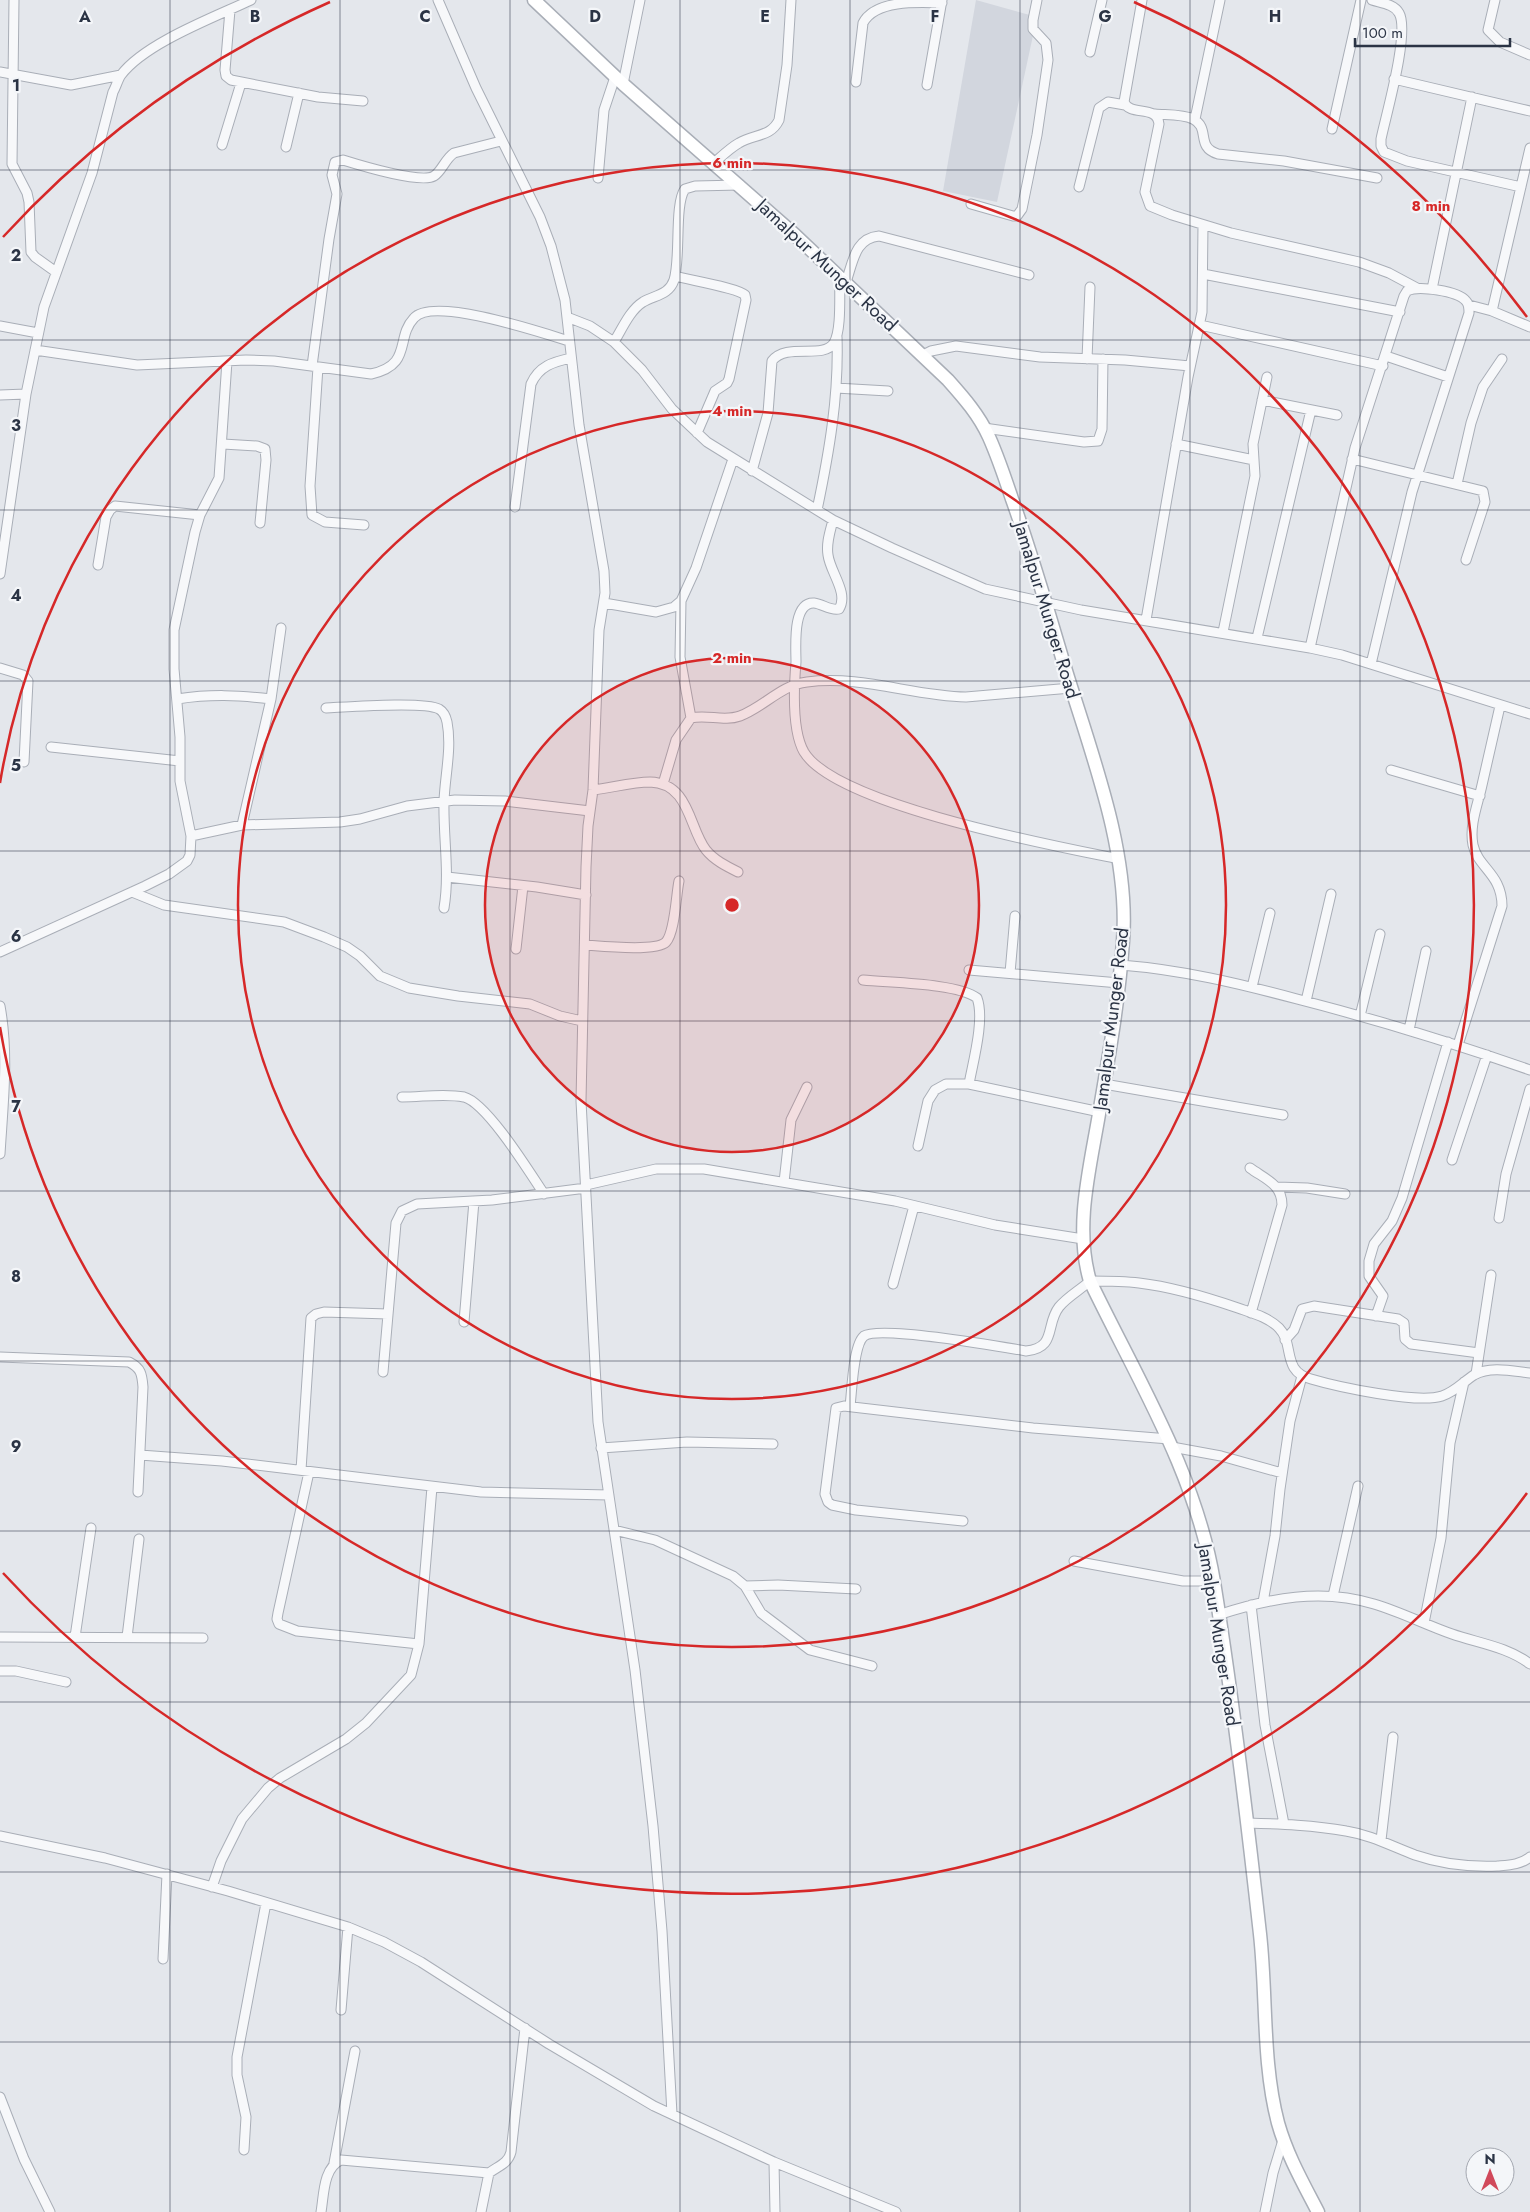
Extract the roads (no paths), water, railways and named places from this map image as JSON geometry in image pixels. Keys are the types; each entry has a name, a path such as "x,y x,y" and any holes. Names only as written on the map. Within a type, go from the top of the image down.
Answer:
{"street":[{"path":"14,0 12,164 27,193 29,202 31,252 56,272"},
{"path":"0,72 71,85 101,81 120,75 153,48 251,0"},
{"path":"438,0 476,88 540,217 551,246 561,282 567,317 587,480 604,571 604,603 599,630 593,790 590,811 586,895 581,1101 593,1352 601,1448 635,1670 654,1826 672,2114"},
{"name":"Jamalpur Munger Road","path":"534,0 619,80 740,185 843,279 923,355 969,404 984,428 996,454 1022,526 1106,805 1119,859 1124,915 1121,965 1087,1192 1083,1240 1090,1281 1171,1443 1197,1512 1214,1581 1247,1823 1260,1938 1274,2105 1283,2140 1318,2212"},
{"path":"598,178 604,110 608,94 619,80 640,0"},
{"path":"714,163 741,142 769,132 779,120 785,84 791,0"},
{"path":"971,204 1013,216 1017,216 1022,209 1037,135 1048,60 1046,42 1033,28 1037,0"},
{"path":"1090,52 1102,0"},
{"path":"1125,105 1127,81 1142,0"},
{"path":"1194,119 1220,0"},
{"path":"1332,129 1361,0"},
{"path":"1372,0 1395,8 1402,21 1403,35 1382,138 1381,146 1384,152 1407,161 1521,187"},
{"path":"1494,0 1488,30 1500,42 1530,55"},
{"path":"856,82 863,23 867,14 874,8 884,4 942,1 927,85"},
{"path":"230,10 225,70 226,76 231,80 299,93 363,101"},
{"path":"0,574 26,394 44,307 92,173 108,109 120,75"},
{"path":"1394,79 1530,111"},
{"path":"222,145 241,83"},
{"path":"286,147 299,93"},
{"path":"1432,290 1472,97"},
{"path":"1079,187 1099,108 1108,102 1155,114 1194,119 1202,126 1206,147 1210,152 1304,164 1377,178"},
{"path":"1155,114 1159,124 1146,184 1146,201 1156,210 1203,225 1261,240 1338,256 1381,270 1418,288 1457,295 1465,299 1468,305 1466,321 1417,475 1371,664"},
{"path":"364,525 325,522 312,514 310,486 315,366 329,239 337,194 332,175 336,162 343,160 409,177 429,178 434,176 448,157 454,153 501,141"},
{"path":"1492,311 1530,148"},
{"path":"614,342 635,309 643,302 669,290 675,276 683,192 689,187 695,186 740,185"},
{"path":"1146,620 1190,366 1200,325 1203,225"},
{"path":"818,510 828,454 836,388 837,334 843,279 859,246 864,240 879,236 1029,275"},
{"path":"1203,274 1400,312"},
{"path":"675,276 693,282 737,290 745,295 746,300 729,379 727,384 715,391 697,433"},
{"path":"1087,359 1090,287"},
{"path":"1310,648 1352,459 1407,291 1418,288"},
{"path":"1468,305 1492,311 1530,327"},
{"path":"35,350 137,365 274,361 360,374 380,372 397,360 414,318 420,313 428,311 461,312 525,327 569,341"},
{"path":"567,317 590,326 614,342 642,370 672,409 697,433 733,459 833,520 985,590 1310,648 1371,664 1530,714"},
{"path":"1200,325 1383,366"},
{"path":"0,326 38,334"},
{"path":"752,471 768,413 772,361 782,353 828,348 834,343 837,334"},
{"path":"923,355 956,346 1040,357 1146,361 1190,366"},
{"path":"1386,356 1448,377"},
{"path":"515,507 531,384 539,371 546,365 571,358"},
{"path":"984,428 1084,442 1098,441 1102,429 1103,359"},
{"path":"1457,484 1483,387 1502,359"},
{"path":"0,952 169,874 187,861 190,855 192,836 183,798 174,669 174,630 200,515 219,478 223,444 227,361"},
{"path":"1223,632 1255,476 1253,444 1267,377"},
{"path":"836,388 888,391"},
{"path":"0,395 26,394"},
{"path":"1262,400 1337,415"},
{"path":"1257,638 1311,410"},
{"path":"223,444 257,446 265,449 266,460 260,523"},
{"path":"1176,444 1254,460"},
{"path":"691,718 680,657 681,601 696,568 733,459"},
{"path":"1352,459 1478,488 1483,491 1485,496 1466,560"},
{"path":"98,564 106,517 115,506 200,515"},
{"path":"833,520 828,536 828,554 841,591 842,606 834,610 816,603 803,607 797,626 795,684 797,725 799,740 804,751 821,770 862,792 917,810 1046,845 1119,859"},
{"path":"604,603 656,612 674,607 681,601"},
{"path":"242,825 271,699 281,628"},
{"path":"0,668 23,675 28,681 24,762"},
{"path":"663,784 676,740 691,718 699,716 737,717 795,684 825,682 860,683 966,697 1071,688"},
{"path":"177,699 210,694 236,694 271,699"},
{"path":"1458,1045 1502,906 1499,888 1492,874 1477,856 1473,845 1474,822 1500,706"},
{"path":"326,708 428,707 441,710 447,720 444,801 447,877 444,908"},
{"path":"51,747 180,761"},
{"path":"1391,770 1480,796"},
{"path":"593,790 651,782 663,784 683,802 690,813 700,842 706,850 713,858 738,872"},
{"path":"192,836 242,825 340,822 407,806 444,801 505,801 590,811"},
{"path":"447,877 586,895"},
{"path":"585,945 653,947 665,943 670,931 679,882"},
{"path":"516,949 523,886"},
{"path":"132,892 164,905 263,919 291,925 324,936 360,956 380,976 409,988 458,996 522,1002 560,1016 582,1021"},
{"path":"1306,1001 1331,894"},
{"path":"1252,987 1270,913"},
{"path":"1010,973 1015,916"},
{"path":"1360,1016 1380,934"},
{"path":"1409,1030 1426,951"},
{"path":"1121,965 1196,974 1252,987 1409,1030 1530,1070"},
{"path":"969,970 1119,983"},
{"path":"863,980 948,989 964,992 977,998 980,1006 980,1020 969,1084"},
{"path":"0,1006 4,1028 0,1154"},
{"path":"1376,1316 1383,1296 1369,1276 1369,1261 1374,1244 1396,1215 1448,1042"},
{"path":"1452,1160 1487,1055"},
{"path":"918,1146 928,1101 935,1090 946,1084 969,1084 1100,1112"},
{"path":"1104,1084 1283,1115"},
{"path":"784,1182 791,1120 807,1087"},
{"path":"1499,1218 1506,1174 1530,1089"},
{"path":"402,1097 466,1097 502,1133 544,1194"},
{"path":"383,1372 398,1216 410,1206 417,1204 544,1194 586,1187 656,1169 680,1168 728,1172 784,1182 914,1206 995,1225 1083,1240"},
{"path":"1250,1168 1277,1187 1282,1194 1282,1205 1251,1313"},
{"path":"1277,1187 1314,1189 1345,1194"},
{"path":"464,1322 474,1201"},
{"path":"893,1284 914,1206"},
{"path":"1476,1374 1491,1275"},
{"path":"850,1406 859,1346 864,1337 869,1334 895,1334 1036,1350 1042,1347 1046,1341 1058,1308 1090,1281 1138,1282 1164,1287 1202,1296 1251,1313 1273,1322 1281,1330 1291,1364 1302,1376 1389,1395 1429,1398 1442,1396 1455,1390 1476,1374 1507,1370 1530,1373"},
{"path":"1285,1340 1294,1330 1302,1309 1308,1306 1402,1321 1404,1323 1405,1339 1412,1344 1479,1353"},
{"path":"388,1314 324,1312 316,1314 311,1318 305,1471 277,1619 279,1624 297,1631 419,1644"},
{"path":"0,1357 129,1362 138,1366 142,1374 143,1387 138,1492"},
{"path":"1262,1602 1275,1536 1290,1420 1302,1376"},
{"path":"1424,1624 1441,1538 1450,1443 1464,1382"},
{"path":"963,1521 856,1510 832,1505 828,1502 825,1494 834,1414 839,1406 1171,1443 1282,1472"},
{"path":"601,1448 687,1442 774,1444"},
{"path":"140,1455 222,1460 480,1492 609,1496"},
{"path":"1333,1596 1358,1486"},
{"path":"212,1887 231,1840 242,1819 255,1802 280,1778 327,1751 366,1723 410,1675 419,1644 432,1487"},
{"path":"75,1637 91,1528"},
{"path":"614,1530 655,1540 733,1576 745,1586 761,1612 810,1650 872,1666"},
{"path":"127,1637 139,1539"},
{"path":"1074,1561 1183,1581 1214,1581"},
{"path":"745,1586 778,1585 856,1589"},
{"path":"1218,1615 1262,1602 1312,1595 1333,1596 1374,1604 1474,1642 1510,1652 1530,1664"},
{"path":"1252,1605 1266,1725 1284,1824"},
{"path":"0,1637 203,1638"},
{"path":"0,1671 16,1671 66,1682"},
{"path":"1382,1840 1393,1738"},
{"path":"1247,1823 1284,1824 1346,1831 1382,1840 1415,1855 1461,1865 1518,1864 1530,1857"},
{"path":"0,1836 64,1848 167,1874 348,1927 384,1942 420,1962 618,2085 672,2114 774,2162 896,2212"},
{"path":"163,1959 167,1874"},
{"path":"244,2150 246,2117 236,2067 266,1903"},
{"path":"341,2010 348,1927"},
{"path":"334,2163 341,2160 489,2173 504,2163 509,2159 511,2152 524,2028"},
{"path":"321,2212 326,2182 334,2163 355,2051"},
{"path":"0,2097 24,2159 50,2212"},
{"path":"1266,2212 1273,2173 1283,2140"},
{"path":"774,2162 775,2212"},
{"path":"481,2212 489,2173"}]}
